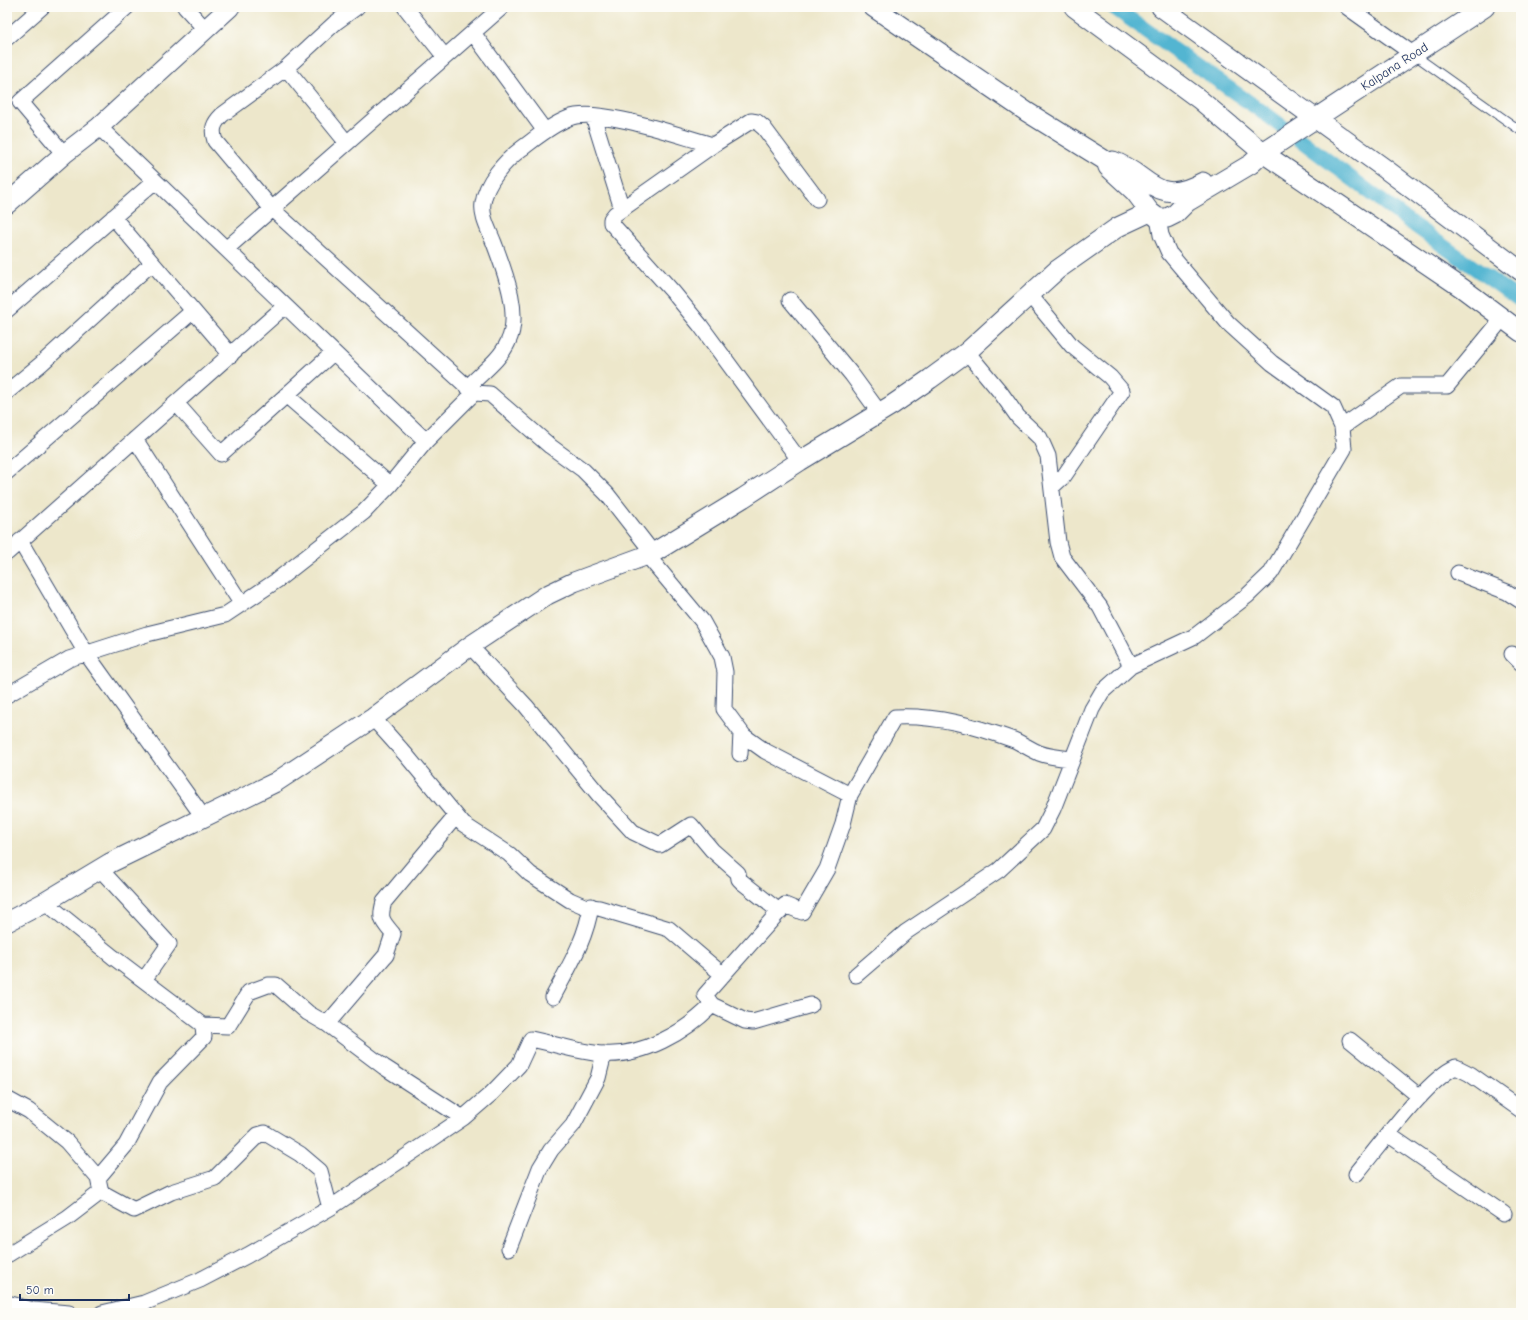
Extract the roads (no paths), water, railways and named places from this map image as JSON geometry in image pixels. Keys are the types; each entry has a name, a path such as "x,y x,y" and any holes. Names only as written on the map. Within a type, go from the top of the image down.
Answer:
{"street":[{"path":"7,38 42,7"},
{"path":"64,154 20,102 127,7"},
{"path":"185,7 205,29"},
{"path":"7,204 64,154 99,127 230,7"},
{"path":"357,7 335,23 286,68 222,115 215,122 212,132 215,141 272,209 471,390 490,394 550,446 583,470 607,494 650,554 702,621 722,657 725,672 724,709 741,732 765,751 850,795"},
{"path":"405,7 445,56"},
{"path":"226,249 502,7"},
{"path":"856,975 906,932 999,870 1043,829 1053,809 1092,710 1102,692 1131,666 1195,636 1247,596 1271,573 1344,449 1342,427 1333,407 1272,363 1228,323 1169,253 1151,213 1135,192 1108,167 1106,161 1027,112 873,7"},
{"path":"1074,7 1521,332"},
{"path":"1161,7 1308,122 1384,168 1521,271"},
{"path":"1347,7 1413,54"},
{"name":"Kalpana Road","path":"1268,149 1485,7"},
{"path":"473,32 545,131"},
{"path":"286,68 347,143"},
{"path":"7,695 68,659 147,634 225,615 276,581 364,512 390,485 471,390 508,342 512,326 508,279 484,218 483,202 491,182 515,154 545,131 569,117 585,114 624,121 713,145"},
{"path":"593,116 622,209"},
{"path":"800,461 700,325 673,292 611,223 611,219 622,209 713,145 751,121 757,122 764,128 817,199"},
{"path":"99,127 426,441"},
{"path":"1106,161 1113,160 1120,163 1159,190 1173,192 1188,190 1246,157 1268,149"},
{"path":"7,922 45,902 100,869 276,782 373,718 470,646 546,595 574,582 650,554 743,498 905,396 967,352 1057,270 1088,246 1118,227 1151,213 1171,217 1187,202 1251,164 1268,149"},
{"path":"7,310 155,181"},
{"path":"1151,213 1148,196 1154,191 1159,190"},
{"path":"113,217 230,355"},
{"path":"7,392 41,364 152,263"},
{"path":"1030,294 1072,346 1110,377 1122,391 1064,476 1053,486"},
{"path":"790,300 852,375 879,412"},
{"path":"7,553 285,306"},
{"path":"7,472 193,311"},
{"path":"1342,427 1402,386 1447,386 1503,318"},
{"path":"967,352 1001,393 1018,417 1040,438 1048,456 1053,486 1058,542 1062,557 1100,607 1131,666"},
{"path":"176,403 221,454 333,353"},
{"path":"286,395 390,485"},
{"path":"135,439 241,603"},
{"path":"20,542 86,653 204,818"},
{"path":"1469,578 1506,592 1521,601"},
{"path":"470,646 526,706 599,795 634,832 660,845 691,826 712,850 738,873 742,882 780,912"},
{"path":"811,1005 753,1022 745,1021 712,1005 705,995 785,905 802,912 827,869 843,824 850,795 895,717 918,716 943,719 972,726 1016,741 1040,754 1072,759"},
{"path":"373,718 406,755 463,824 509,854 530,874 570,900 584,906 591,906 669,929 723,975"},
{"path":"740,754 741,732"},
{"path":"327,1024 386,955 393,934 382,920 381,913 384,902 456,816"},
{"path":"100,869 168,944 144,980"},
{"path":"45,902 113,957 203,1025 228,1026 249,992 268,985 276,985 308,1013 327,1024 384,1067 463,1118"},
{"path":"553,998 580,945 588,922 591,906"},
{"path":"102,1313 144,1303 200,1280 248,1256 330,1208 463,1118 492,1093 518,1065 531,1039 604,1054 636,1051 671,1036 698,1020 712,1005"},
{"path":"7,1255 67,1218 99,1185 126,1145 160,1082 204,1036 203,1025"},
{"path":"1350,1040 1420,1097"},
{"path":"509,1248 540,1168 551,1150 577,1119 598,1078 604,1054"},
{"path":"1356,1174 1420,1097 1447,1070 1456,1067 1470,1074 1521,1110"},
{"path":"7,1099 29,1111 67,1142 99,1185 134,1210 171,1192 215,1178 258,1135 265,1133 300,1154 320,1171 330,1208"},
{"path":"1389,1135 1504,1214"},
{"path":"7,1304 33,1310 70,1313"}],"lane":[{"path":"1413,54 1521,131"}],"waterway":[{"path":"1113,7 1267,115 1411,223 1521,301"}]}
